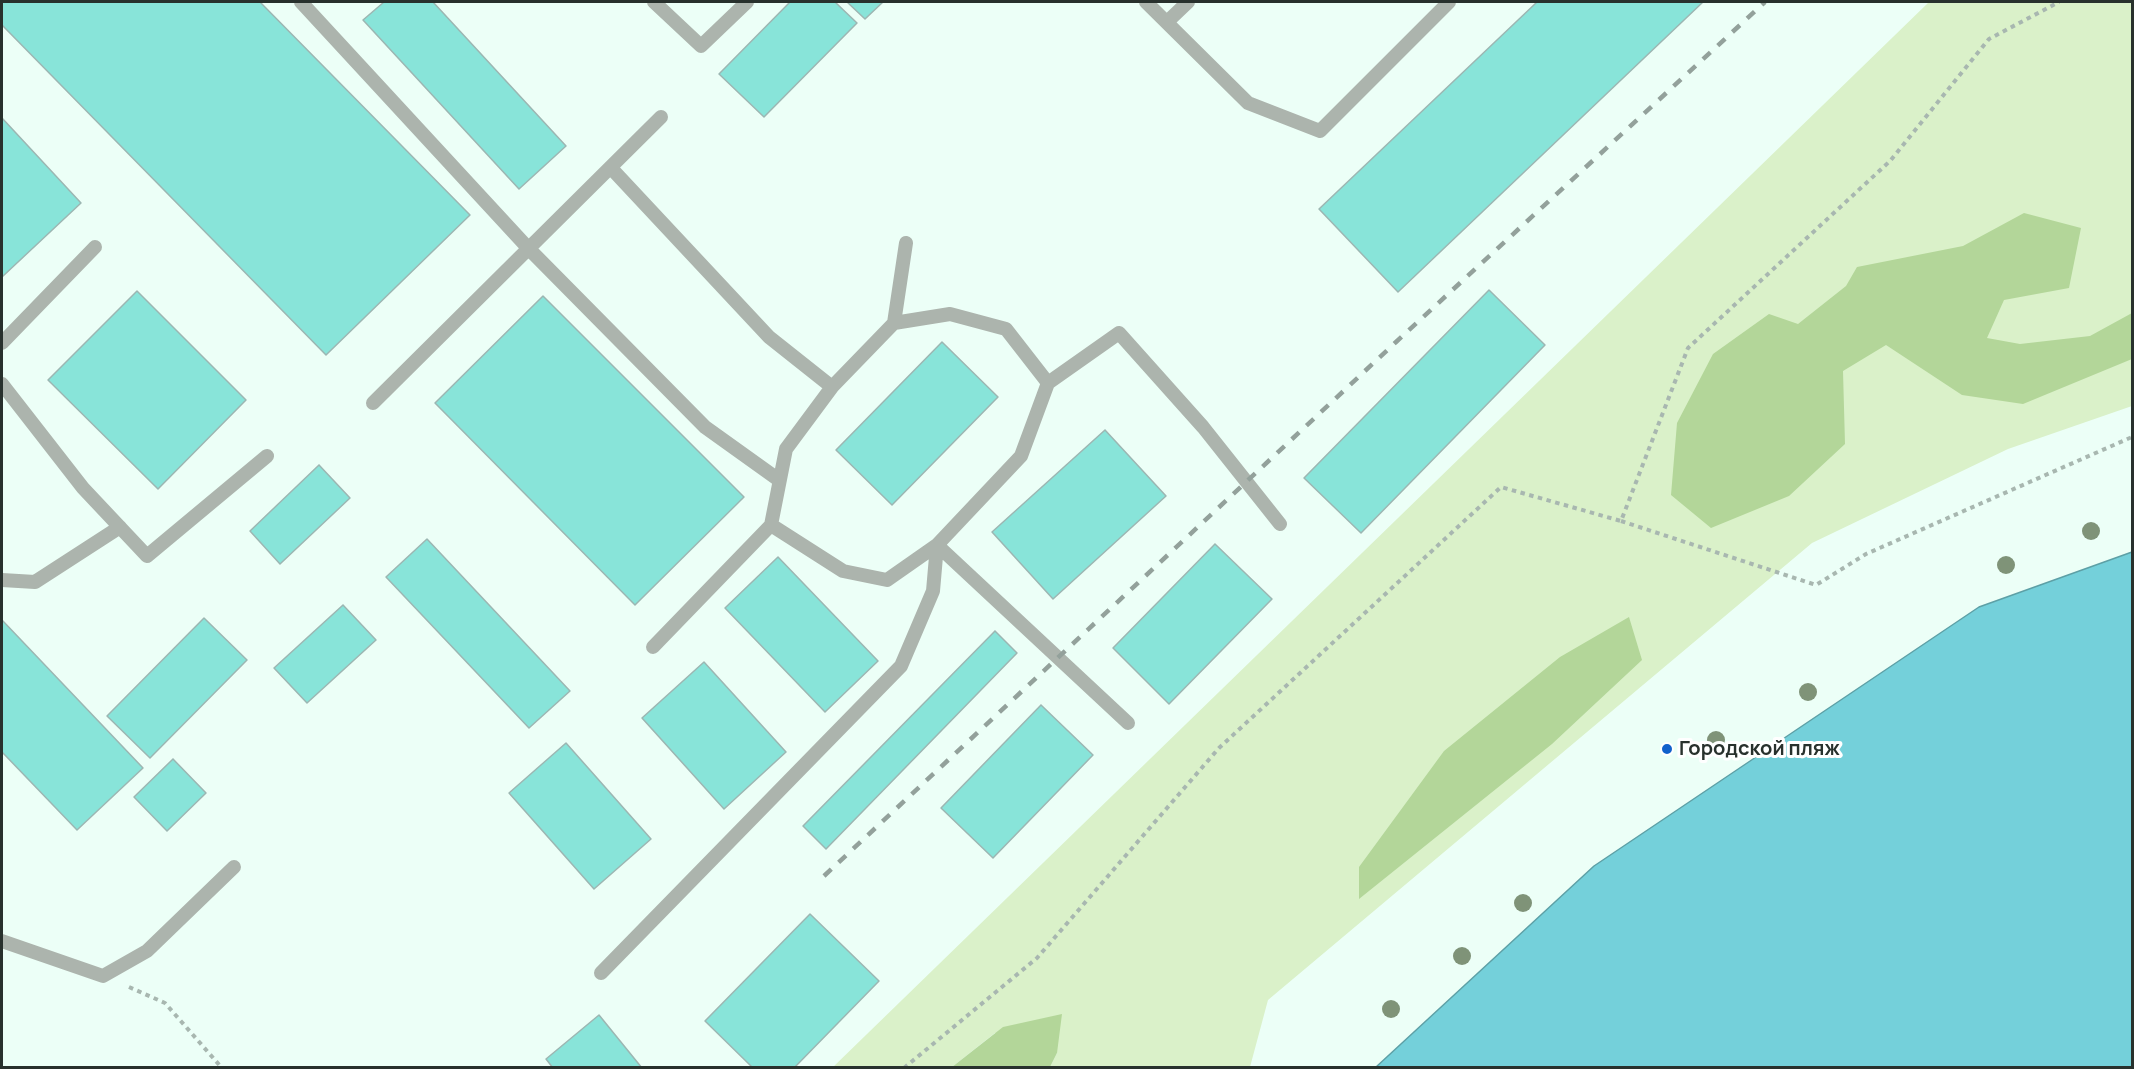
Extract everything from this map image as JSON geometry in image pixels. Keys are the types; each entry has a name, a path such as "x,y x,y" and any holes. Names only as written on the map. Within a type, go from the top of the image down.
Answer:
{"lane":[{"path":"301,2 529,249 705,427 779,480"},
{"path":"654,2 701,46 747,2"},
{"path":"1146,2 1248,103 1320,131 1449,2"},
{"path":"1167,22 1188,2"},
{"path":"373,403 661,117"},
{"path":"610,168 769,337 832,387"},
{"path":"653,647 771,525 786,449 832,387 894,323 906,243"},
{"path":"2,343 95,247"},
{"path":"894,323 950,314 1006,329 1048,383"},
{"path":"771,525 843,571 887,580 937,545 1022,456 1048,383 1119,333 1203,427 1280,524"},
{"path":"2,384 83,488 147,556 267,456"},
{"path":"2,580 35,582 120,527"},
{"path":"937,545 1128,723"},
{"path":"602,973 901,666 933,591 937,545"},
{"path":"2,941 104,976 147,951 234,867"}],"path":[{"path":"1621,521 1688,348 1890,161 1989,39 2059,2"},
{"path":"904,1068 1037,958 1219,748 1501,487 1621,521 1816,585 1866,554 2133,437"},
{"path":"104,976 165,1003 222,1068"}],"green space":[{"path":"1929,2 2132,2 2132,406 2008,449 1812,543 1268,1000 1250,1067 1050,1067 1057,1053 995,1033 952,1067 832,1068"},
{"path":"2024,213 2081,228 2069,288 2004,300 1987,338 2020,344 2090,336 2132,313 2132,359 2023,404 1962,395 1886,345 1843,371 1845,444 1789,496 1711,528 1671,495 1677,423 1713,354 1769,314 1798,324 1846,286 1857,267 1963,246"},
{"path":"1629,617 1642,660 1552,744 1359,899 1359,867 1444,751 1560,657"},
{"path":"1062,1014 1057,1053 1050,1067 952,1067 1003,1027"}],"water":[{"path":"2132,552 2132,1067 1376,1067 1594,866 1979,607"}],"building":[{"path":"2,2 260,2 470,215 326,355 2,25"},
{"path":"384,2 433,2 566,146 519,189 363,20"},
{"path":"790,2 835,2 857,23 764,117 719,74"},
{"path":"847,2 883,2 865,19"},
{"path":"1537,2 1703,2 1398,292 1319,209"},
{"path":"2,118 81,203 2,277"},
{"path":"1489,290 1545,345 1361,533 1304,478"},
{"path":"137,291 246,400 158,489 48,380"},
{"path":"543,296 744,497 635,605 435,403"},
{"path":"942,342 998,397 892,505 836,450"},
{"path":"1105,430 1166,496 1053,599 992,532"},
{"path":"319,465 350,498 280,564 250,531"},
{"path":"427,539 570,691 529,728 386,577"},
{"path":"1215,544 1272,599 1169,704 1113,648"},
{"path":"778,557 878,661 825,712 725,608"},
{"path":"343,605 376,640 307,703 274,668"},
{"path":"204,618 247,660 150,758 107,716"},
{"path":"2,620 143,768 77,830 2,752"},
{"path":"995,631 1017,653 826,849 803,826"},
{"path":"704,662 786,752 724,809 642,718"},
{"path":"1041,705 1093,755 993,858 941,808"},
{"path":"566,743 651,839 594,889 509,793"},
{"path":"173,759 206,793 167,831 134,797"},
{"path":"810,914 879,981 794,1068 753,1068 705,1021"},
{"path":"599,1015 642,1068 553,1068 546,1059"}],"railway":[{"path":"824,876 1396,342 1765,2"}],"place":[{"name":"Городской пляж","path":"1667,749"}]}
